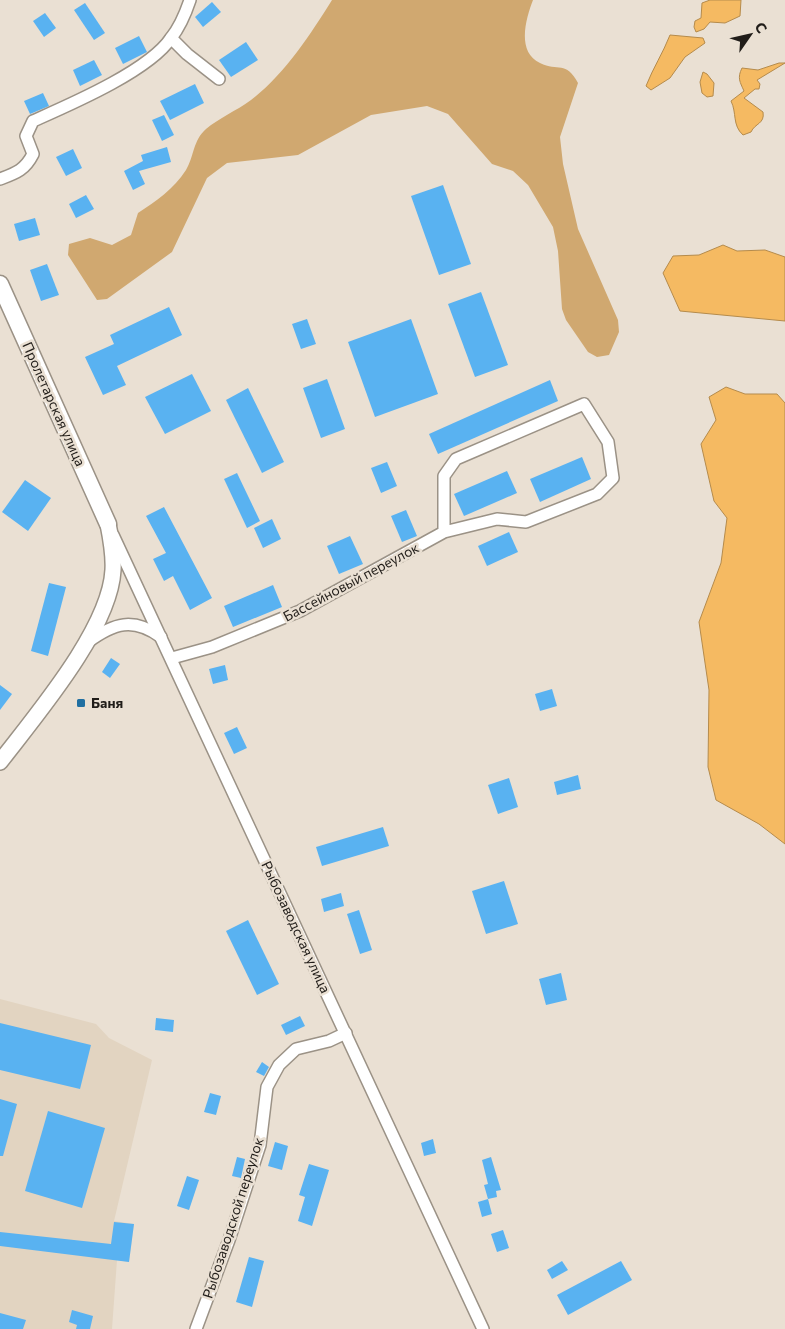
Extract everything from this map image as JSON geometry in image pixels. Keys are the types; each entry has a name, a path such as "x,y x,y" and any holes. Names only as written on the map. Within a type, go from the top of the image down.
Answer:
{"main road":[{"name":"Пролетарская улица","path":"0,284 108,524"}],"street":[{"path":"0,179 19,172 28,164 32,154 26,136 33,121 106,86 158,52 171,38 190,0"},
{"path":"171,38 187,54 220,79"},
{"name":"Бассейновый переулок","path":"172,658 212,647 300,611 444,532 497,519 526,522 597,494 613,478 611,460 608,442 584,404 456,459 444,476 444,532"},
{"path":"0,762 88,642 101,617 113,571 113,550 108,524"},
{"name":"Рыбозаводская улица","path":"108,524 483,1329"},
{"path":"88,642 104,630 120,625 137,624 162,638"},
{"name":"Рыбозаводской переулок","path":"196,1329 229,1240 260,1145 266,1086 279,1065 296,1050 329,1041 346,1033"}],"shaded area":[{"path":"332,0 533,0 525,34 525,43 528,51 533,58 546,66 570,71 578,83 560,137 563,164 578,229 618,320 619,332 609,355 597,357 588,352 566,320 562,309 558,251 553,227 528,185 513,171 492,164 448,114 427,106 371,115 298,155 227,163 207,178 172,252 107,299 97,300 68,255 69,244 90,238 112,245 131,235 138,213 170,189 186,170 196,143 202,133 216,121 251,100 274,79 305,40"},
{"path":"710,0 741,0 740,16 725,23 710,22 704,29 696,32 694,27 695,21 701,18 702,3"},
{"path":"670,35 703,38 705,43 685,57 670,78 651,90 646,86"},
{"path":"779,63 785,63 757,80 760,84 759,89 755,89 744,98 763,112 763,119 751,132 743,135 737,127 731,101 744,91 739,77 740,71 742,68 758,70"},
{"path":"703,72 714,83 713,96 707,97 702,93 700,82"},
{"path":"723,245 737,251 765,250 785,257 785,321 680,311 663,273 673,256 699,255"},
{"path":"726,387 745,394 777,394 785,403 785,844 759,824 716,800 708,767 709,690 699,622 721,563 727,518 714,501 701,444 716,420 709,397"},
{"path":"0,999 96,1024 109,1038 152,1060 114,1221 134,1224 129,1262 117,1260 112,1329 0,1329"}],"building":[{"path":"212,2 221,12 203,27 195,17"},
{"path":"85,3 105,33 94,40 74,10"},
{"path":"45,13 56,28 44,37 33,21"},
{"path":"139,36 147,52 123,64 115,48"},
{"path":"246,42 258,60 231,77 219,60"},
{"path":"94,60 102,75 80,86 73,70"},
{"path":"195,84 204,103 170,120 160,101"},
{"path":"43,93 49,106 30,114 24,101"},
{"path":"164,115 174,135 162,141 152,120"},
{"path":"167,147 171,162 139,171 145,184 133,190 124,171 143,161 141,155"},
{"path":"73,149 82,168 66,176 56,157"},
{"path":"443,185 471,264 439,275 411,196"},
{"path":"86,195 94,209 76,218 69,204"},
{"path":"35,218 40,235 19,241 14,224"},
{"path":"47,264 59,295 41,301 30,270"},
{"path":"481,292 508,365 475,377 448,304"},
{"path":"169,307 182,335 117,366 126,385 103,395 85,357 114,344 110,335"},
{"path":"307,319 316,344 301,349 292,324"},
{"path":"411,319 438,394 375,417 348,342"},
{"path":"192,374 211,411 165,434 145,397"},
{"path":"327,379 345,429 321,438 303,388"},
{"path":"550,380 558,401 438,454 429,434"},
{"path":"248,388 284,462 262,473 226,400"},
{"path":"582,457 591,479 540,502 530,479"},
{"path":"387,462 397,486 381,493 371,468"},
{"path":"507,471 517,493 464,516 454,494"},
{"path":"237,473 260,521 247,528 224,479"},
{"path":"25,480 51,498 28,531 2,512"},
{"path":"164,507 212,598 190,610 173,576 164,581 153,559 166,553 146,516"},
{"path":"406,510 417,536 402,542 391,516"},
{"path":"272,519 281,539 263,548 254,528"},
{"path":"509,532 518,552 487,566 478,546"},
{"path":"350,536 363,564 339,574 327,546"},
{"path":"49,583 66,587 48,656 31,651"},
{"path":"273,585 282,607 233,627 224,606"},
{"path":"111,658 120,664 110,678 102,672"},
{"path":"225,665 228,680 213,684 209,669"},
{"path":"0,685 12,694 0,710"},
{"path":"552,689 557,706 540,711 535,694"},
{"path":"237,727 247,748 234,754 224,733"},
{"path":"578,775 581,789 557,795 554,782"},
{"path":"509,778 518,807 498,814 488,785"},
{"path":"383,827 389,846 322,866 316,847"},
{"path":"504,881 518,924 486,934 472,891"},
{"path":"341,893 344,906 324,912 321,899"},
{"path":"359,910 372,950 360,954 347,914"},
{"path":"248,920 279,984 257,995 226,931"},
{"path":"561,973 567,1000 546,1005 539,979"},
{"path":"300,1016 305,1026 286,1035 281,1025"},
{"path":"156,1018 174,1020 173,1032 155,1030"},
{"path":"0,1023 91,1045 80,1089 0,1070"},
{"path":"262,1062 269,1067 264,1076 256,1072"},
{"path":"210,1093 221,1096 216,1115 204,1112"},
{"path":"0,1099 17,1104 3,1156 0,1156"},
{"path":"48,1111 105,1128 82,1208 25,1191"},
{"path":"433,1139 436,1153 424,1156 421,1143"},
{"path":"275,1142 288,1146 282,1170 268,1166"},
{"path":"237,1157 245,1159 241,1178 232,1176"},
{"path":"491,1157 501,1190 496,1191 497,1197 488,1199 484,1185 488,1184 482,1160"},
{"path":"309,1164 329,1170 312,1226 298,1221 305,1197 299,1195"},
{"path":"187,1176 199,1180 189,1210 177,1206"},
{"path":"488,1199 492,1214 482,1217 478,1202"},
{"path":"114,1222 134,1224 129,1262 0,1246 0,1232 111,1244"},
{"path":"503,1230 509,1248 497,1252 491,1234"},
{"path":"249,1257 264,1261 252,1307 236,1302"},
{"path":"562,1261 568,1270 552,1279 547,1270"},
{"path":"621,1261 632,1280 568,1315 557,1295"},
{"path":"72,1310 93,1316 90,1329 76,1329 77,1325 69,1322"},
{"path":"0,1313 26,1320 23,1329 0,1329"}],"place":[{"name":"Баня","path":"81,703"}]}
